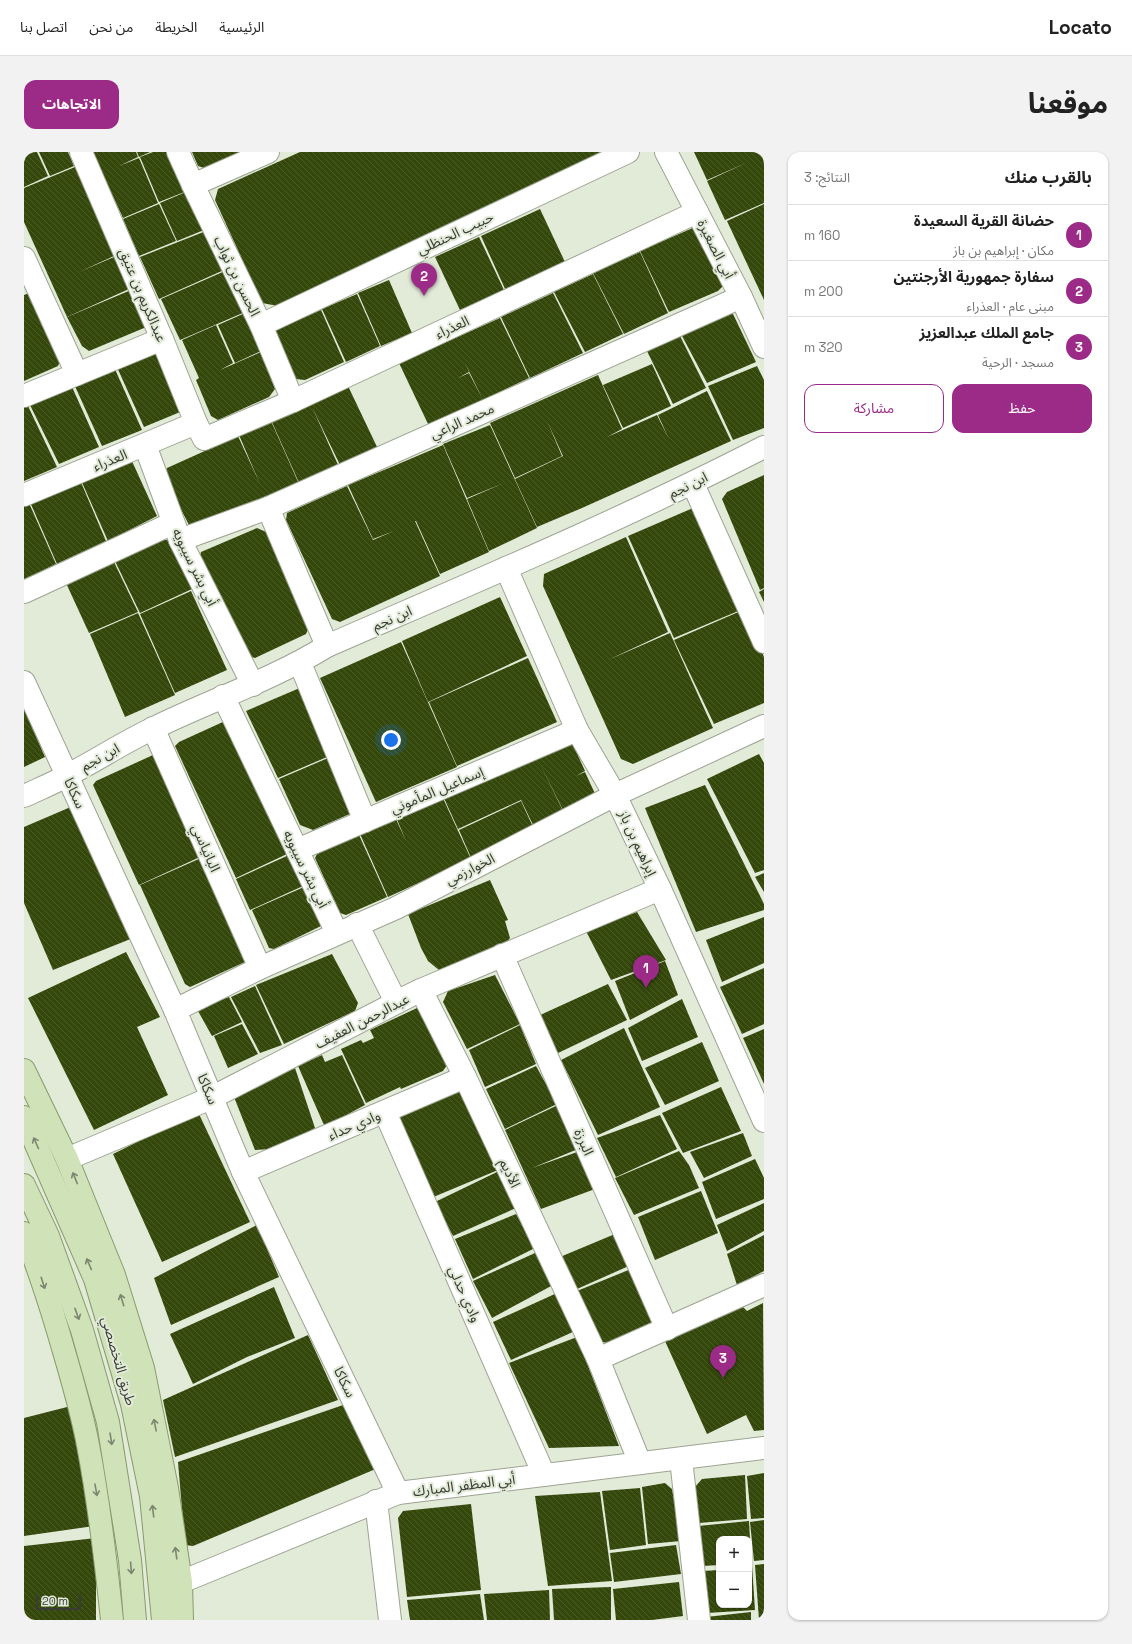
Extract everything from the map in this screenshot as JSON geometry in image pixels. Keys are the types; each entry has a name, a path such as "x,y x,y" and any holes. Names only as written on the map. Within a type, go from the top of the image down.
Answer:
{"main road":[{"path":"24,1070 67,1159 114,1275 144,1368 167,1488 181,1582 182,1620"},
{"name":"طريق التخصصي","path":"24,1117 95,1279 132,1404 151,1496 163,1620"},
{"name":"طريق التخصصي","path":"24,1185 48,1236 82,1330 108,1422 130,1560 134,1620"},
{"path":"24,1234 29,1256 76,1393 88,1444 99,1510 112,1620"}],"street":[{"name":"عبدالكريم بن عتيق","path":"81,152 200,431"},
{"name":"الحسن بن ثواب","path":"178,152 192,185 261,325 293,402"},
{"path":"192,185 268,152"},
{"name":"حبيب الحنظلي","path":"261,325 628,152"},
{"name":"أبي الصغيرة","path":"666,152 741,297 764,346"},
{"name":"العذراء","path":"24,495 145,445 200,431 293,402 697,212"},
{"path":"24,258 77,374"},
{"name":"محمد الراعي","path":"24,592 177,531 268,508 741,297"},
{"path":"24,396 162,339"},
{"name":"أبي بشر سيبويه","path":"145,445 177,531 253,685"},
{"name":"ابن نجم","path":"24,796 68,776 153,728 300,663 327,646 693,484 764,447"},
{"path":"693,484 764,642"},
{"path":"268,508 327,646"},
{"name":"إبراهيم بن باز","path":"506,568 577,730 615,795 660,890 764,1121"},
{"path":"300,663 366,821"},
{"name":"سكاكا","path":"24,682 175,1010 211,1098 244,1172 398,1493"},
{"name":"أبي بشر سيبويه","path":"223,696 337,933"},
{"name":"الخوارزمي","path":"175,1010 260,968 396,908 615,795 764,726"},
{"name":"البانياسي","path":"153,728 260,968"},
{"name":"إسماعيل المأموني","path":"297,850 577,730"},
{"name":"عبدالرحمن العفيف","path":"67,1159 211,1098 421,990 660,890"},
{"path":"358,924 396,1002 421,990"},
{"name":"البرزة","path":"502,955 667,1328"},
{"name":"الأديم","path":"421,990 465,1077 598,1359 640,1463"},
{"name":"وادي حداء","path":"244,1172 465,1077"},
{"name":"وادي حدلي","path":"385,1112 544,1475"},
{"path":"598,1359 764,1285"},
{"name":"أبي المظفر المبارك","path":"181,1582 398,1493 764,1448"},
{"path":"681,1459 699,1620"},
{"path":"376,1501 390,1620"}],"building":[{"path":"24,152 37,152 48,176 24,187"},
{"path":"39,152 68,152 74,166 50,176"},
{"path":"92,152 136,152 138,157 119,166 139,158 158,203 123,218"},
{"path":"137,152 150,152 139,157"},
{"path":"153,152 170,152 187,191 159,202 140,157"},
{"path":"192,152 248,152 210,170 198,166"},
{"path":"300,152 609,152 278,306 262,303 215,200 218,189"},
{"path":"694,152 764,152 764,203 725,220 707,181 746,163 707,180"},
{"path":"75,167 114,256 79,272 114,257 129,289 67,317 24,222 24,188"},
{"path":"188,191 204,230 177,241 160,203"},
{"path":"159,204 176,241 139,256 123,219"},
{"path":"764,204 764,300 727,221"},
{"path":"540,209 565,262 506,291 481,236"},
{"path":"695,227 723,286 718,291 669,312 640,251"},
{"path":"206,231 224,270 159,299 140,257"},
{"path":"479,237 504,290 460,310 435,257"},
{"path":"640,252 668,313 624,334 593,273"},
{"path":"225,271 245,312 180,340 161,299"},
{"path":"593,274 623,334 585,352 554,292"},
{"path":"389,280 412,333 381,346 358,293"},
{"path":"131,290 146,322 144,328 89,351 82,346 67,317"},
{"path":"32,292 62,356 58,366 24,381 24,295"},
{"path":"553,293 583,353 530,378 501,317"},
{"path":"357,294 380,346 346,362 322,309"},
{"path":"321,310 344,362 305,380 296,379 275,330"},
{"path":"727,311 733,314 756,362 707,383 681,334"},
{"path":"245,313 261,351 235,363 218,325"},
{"path":"500,318 529,378 429,426 399,363","holes":["465,363 483,400 469,373 458,378 469,372"]},
{"path":"216,325 233,363 220,370 261,352 275,389 269,397 218,420 211,416 196,380 199,378 182,340"},
{"path":"679,334 706,388 673,404 646,349"},
{"path":"156,349 185,410 144,427 116,365"},
{"path":"652,364 671,406 623,428 603,385"},
{"path":"757,366 764,380 764,428 733,440 708,386"},
{"path":"114,367 142,430 102,446 74,384"},
{"path":"598,375 622,429 607,437 657,415 669,439 658,415 707,391 731,441 537,527 515,479 563,456 547,421 562,456 515,478 490,423"},
{"path":"348,386 378,449 340,465 312,407 339,467 300,485 271,420"},
{"path":"72,387 99,447 59,464 30,405"},
{"path":"28,406 57,467 24,481 24,407"},
{"path":"271,421 299,484 190,527 164,476 167,468 238,436 260,484 239,435"},
{"path":"490,425 537,528 489,551 467,499 504,483 467,498 443,444"},
{"path":"443,445 489,552 440,574 415,521 440,576 340,622 332,619 286,520 287,513 347,486 373,540 394,531 373,539 348,485"},
{"path":"131,459 157,516 108,541 80,478"},
{"path":"764,475 764,588 760,590 722,499 727,492"},
{"path":"80,480 106,541 57,564 30,502"},
{"path":"29,503 56,564 24,580 24,506"},
{"path":"693,508 743,609 674,638 628,536"},
{"path":"257,528 266,532 310,625 306,634 255,658 248,656 200,556 201,552"},
{"path":"626,537 668,632 608,660 670,633 713,728 633,764 621,759 543,586 544,574"},
{"path":"162,540 169,540 192,589 140,613 115,561"},
{"path":"114,562 138,612 89,633 66,583"},
{"path":"764,589 764,602 759,592"},
{"path":"191,591 227,670 175,693 140,614"},
{"path":"500,597 527,656 428,702 402,641"},
{"path":"743,610 764,657 764,703 714,724 674,640"},
{"path":"138,613 175,695 125,717 90,634"},
{"path":"401,642 457,767 376,802 320,678"},
{"path":"528,658 557,722 457,766 429,702"},
{"path":"302,687 334,754 278,778 246,711"},
{"path":"24,709 45,757 24,767"},
{"path":"225,721 287,854 236,878 175,746 179,742"},
{"path":"570,738 585,771 576,776 585,772 597,798 565,814 539,762 565,815 535,829 521,800 458,829 443,796"},
{"path":"759,754 764,763 764,870 755,873 707,779"},
{"path":"153,755 200,857 139,885 93,785 96,781"},
{"path":"335,755 359,810 313,830 300,825 279,779"},
{"path":"705,785 764,904 764,910 696,932 645,808"},
{"path":"442,796 471,859 388,897 360,834 395,817 406,841 396,817"},
{"path":"521,801 534,829 472,860 459,830"},
{"path":"73,806 133,938 53,970 24,903 24,827"},
{"path":"359,835 387,897 346,915 340,913 315,858 317,854"},
{"path":"289,855 303,886 250,910 236,879"},
{"path":"201,858 247,957 245,962 190,987 185,984 140,885"},
{"path":"764,873 764,892 755,877"},
{"path":"490,880 508,920 505,921 510,938 503,947 439,970 428,961 421,948 408,914"},
{"path":"304,887 321,926 274,949 269,948 252,910"},
{"path":"637,912 666,960 611,980 586,931"},
{"path":"764,917 764,963 722,982 706,940"},
{"path":"126,952 160,1017 137,1027 168,1095 94,1130 28,998"},
{"path":"332,954 358,1003 355,1011 284,1044 256,985"},
{"path":"665,961 678,995 630,1020 615,981"},
{"path":"764,968 764,1024 742,1034 720,987"},
{"path":"495,975 520,1024 467,1049 443,1002 448,991"},
{"path":"608,984 627,1020 556,1054 538,1016"},
{"path":"255,986 282,1045 260,1053 231,997"},
{"path":"229,997 242,1022 212,1036 198,1011 200,1008"},
{"path":"682,999 698,1037 642,1061 628,1028"},
{"path":"417,1008 422,1009 447,1065 443,1071 401,1089 400,1087 366,1103 341,1049 361,1040 363,1043 374,1038 370,1030"},
{"path":"242,1024 258,1054 228,1068 214,1036"},
{"path":"520,1025 536,1064 485,1087 469,1050"},
{"path":"624,1028 660,1107 598,1135 561,1060"},
{"path":"764,1029 764,1084 743,1038"},
{"path":"702,1042 719,1081 665,1105 645,1068"},
{"path":"322,1055 325,1062 342,1055 365,1105 337,1120 324,1125 298,1066"},
{"path":"536,1066 557,1104 505,1129 486,1089"},
{"path":"295,1068 315,1128 288,1143 270,1149 255,1150 234,1097"},
{"path":"721,1087 741,1131 683,1153 662,1113"},
{"path":"460,1088 498,1170 431,1198 398,1118"},
{"path":"558,1105 578,1149 532,1168 580,1151 595,1189 541,1209 505,1130"},
{"path":"198,1112 250,1222 162,1262 113,1154"},
{"path":"660,1115 677,1149 616,1177 597,1138"},
{"path":"743,1133 752,1156 704,1178 690,1152"},
{"path":"679,1151 689,1165 699,1188 634,1215 615,1178"},
{"path":"755,1159 764,1178 764,1199 716,1219 702,1182"},
{"path":"497,1172 516,1208 453,1236 435,1202"},
{"path":"701,1191 718,1233 655,1260 638,1217"},
{"path":"764,1203 764,1231 727,1251 717,1225"},
{"path":"516,1214 535,1248 473,1279 455,1239"},
{"path":"257,1225 279,1277 171,1325 154,1278"},
{"path":"615,1234 631,1265 577,1289 560,1257"},
{"path":"764,1235 764,1271 737,1285 727,1254"},
{"path":"535,1253 553,1285 492,1318 473,1281"},
{"path":"631,1269 655,1314 650,1325 607,1343 595,1340 572,1293"},
{"path":"274,1287 295,1338 247,1357 193,1384 170,1334"},
{"path":"557,1293 575,1331 511,1360 493,1322"},
{"path":"763,1303 764,1430 754,1431 746,1415 707,1434 665,1341 743,1307 747,1311"},
{"path":"308,1335 338,1400 175,1457 163,1400"},
{"path":"577,1337 619,1446 549,1448 509,1363"},
{"path":"346,1404 378,1468 193,1546 185,1545 178,1462"},
{"path":"71,1406 94,1526 24,1536 24,1418"},
{"path":"764,1473 764,1518 751,1519 747,1476"},
{"path":"745,1475 747,1519 699,1523 694,1488 702,1479"},
{"path":"665,1483 672,1489 681,1541 648,1544 642,1487"},
{"path":"640,1488 646,1545 610,1550 602,1491"},
{"path":"600,1492 612,1581 548,1586 535,1496"},
{"path":"471,1504 481,1590 407,1597 398,1518 403,1511"},
{"path":"764,1520 764,1560 754,1561 750,1522"},
{"path":"749,1521 750,1536 716,1536 716,1565 703,1566 698,1526"},
{"path":"96,1538 96,1620 24,1620 24,1546"},
{"path":"676,1545 681,1574 614,1582 610,1553"},
{"path":"764,1564 764,1620 759,1620 755,1565"},
{"path":"752,1566 755,1610 707,1613 703,1571 716,1570 716,1608 752,1608"},
{"path":"679,1582 683,1616 652,1620 616,1620 613,1589"},
{"path":"611,1587 611,1620 554,1620 552,1589"},
{"path":"549,1590 550,1620 487,1620 484,1594"},
{"path":"480,1594 484,1620 410,1620 407,1600"},
{"path":"751,1612 751,1620 706,1620 706,1617"}],"place":[{"name":"سفارة جمهورية الأرجنتين","path":"424,296"},
{"name":"حضانة القرية السعيدة","path":"646,988"},
{"name":"جامع الملك عبدالعزيز","path":"723,1378"}]}
